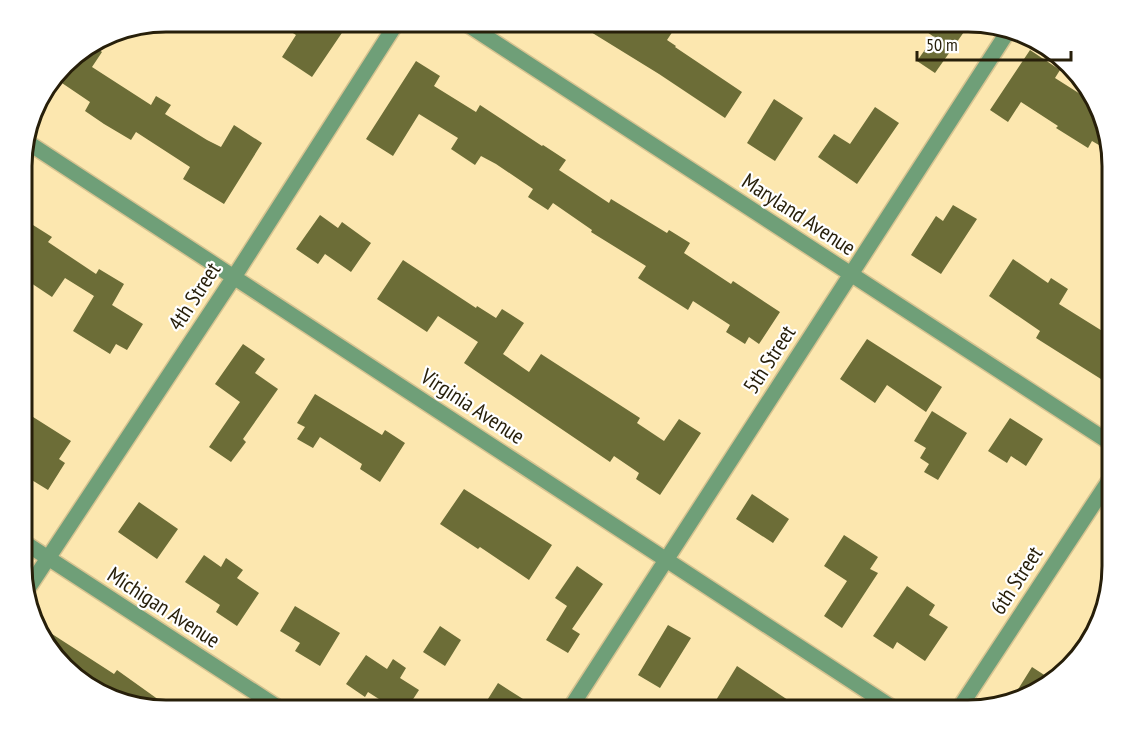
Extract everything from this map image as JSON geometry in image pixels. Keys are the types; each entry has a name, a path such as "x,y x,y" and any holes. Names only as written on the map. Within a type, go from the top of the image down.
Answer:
{"street":[{"name":"4th Street","path":"33,581 234,277 391,32"},
{"name":"Maryland Avenue","path":"479,32 1101,437"},
{"name":"5th Street","path":"577,699 1005,37"},
{"name":"Virginia Avenue","path":"33,146 879,699"},
{"name":"6th Street","path":"965,699 1101,493"},
{"name":"Michigan Avenue","path":"32,548 266,700"}],"building":[{"path":"291,32 343,32 312,77 282,57 296,35"},
{"path":"591,32 672,32 667,40 675,47 742,92 725,118"},
{"path":"927,32 964,32 935,73 917,61 934,37"},
{"path":"98,49 102,52 92,67 151,105 156,96 171,105 165,114 207,140 221,147 234,125 262,143 224,204 183,179 190,167 136,132 131,140 85,111 90,102 61,82 77,65"},
{"path":"1030,50 1060,70 1055,78 1082,95 1091,114 1100,145 1092,141 1088,148 1021,102 1008,122 990,110"},
{"path":"416,61 440,76 434,86 476,112 480,105 566,160 559,170 609,203 611,199 667,233 669,230 690,243 684,253 731,284 733,281 780,312 759,344 749,337 745,344 726,332 730,325 693,301 688,310 638,278 646,266 591,232 592,230 553,203 548,210 528,197 533,189 496,164 481,156 475,165 451,149 458,138 419,114 393,156 366,139"},
{"path":"774,99 803,118 775,161 747,143"},
{"path":"875,107 899,123 857,184 818,157 834,134 850,144"},
{"path":"953,205 977,219 941,274 911,255 936,216 943,221"},
{"path":"320,215 338,228 342,222 371,243 351,272 325,254 318,264 296,249"},
{"path":"32,226 52,237 48,242 96,274 99,269 124,284 112,305 143,324 127,350 116,344 110,354 73,331 94,296 65,278 52,297 32,284"},
{"path":"1013,259 1048,283 1051,278 1068,289 1059,304 1101,330 1101,379 1036,338 1040,331 989,296"},
{"path":"403,260 476,308 477,306 496,318 502,309 524,323 503,354 529,372 541,354 640,418 637,423 664,441 679,419 701,433 660,495 636,479 639,473 614,456 610,462 464,363 478,342 438,316 427,332 377,299"},
{"path":"867,339 942,387 926,412 887,385 875,403 840,379"},
{"path":"243,344 265,359 255,373 278,389 243,439 246,442 231,462 209,447 240,402 215,384"},
{"path":"315,394 382,435 385,430 405,443 380,482 360,469 362,464 320,437 313,448 297,439 305,427 297,423"},
{"path":"932,411 967,433 938,480 924,472 929,464 920,458 926,448 914,441"},
{"path":"32,416 71,441 59,459 65,463 48,490 32,480"},
{"path":"1010,418 1043,439 1026,466 1011,456 1007,463 988,451"},
{"path":"464,489 552,545 529,580 480,547 478,549 440,524"},
{"path":"752,494 789,519 773,543 736,519"},
{"path":"139,502 178,529 157,559 118,532"},
{"path":"844,535 878,557 870,569 878,573 842,628 824,616 847,581 824,566"},
{"path":"204,555 221,567 226,558 243,570 237,578 259,593 237,626 216,612 220,605 185,582"},
{"path":"577,566 603,584 572,629 580,634 568,653 546,640 567,606 555,598"},
{"path":"907,586 935,605 929,615 948,627 925,661 897,642 893,649 873,636"},
{"path":"295,606 340,633 320,666 295,651 300,643 280,631"},
{"path":"668,625 691,638 660,688 638,675"},
{"path":"440,626 461,640 445,666 423,652"},
{"path":"49,632 114,674 117,670 158,699 122,692 91,677 65,654"},
{"path":"366,655 387,669 393,659 406,668 400,678 419,690 413,700 380,700 368,692 365,697 346,684"},
{"path":"737,666 787,699 717,699"},
{"path":"1032,667 1045,675 1035,682 1018,689"},
{"path":"498,683 523,699 523,700 488,700"}]}
